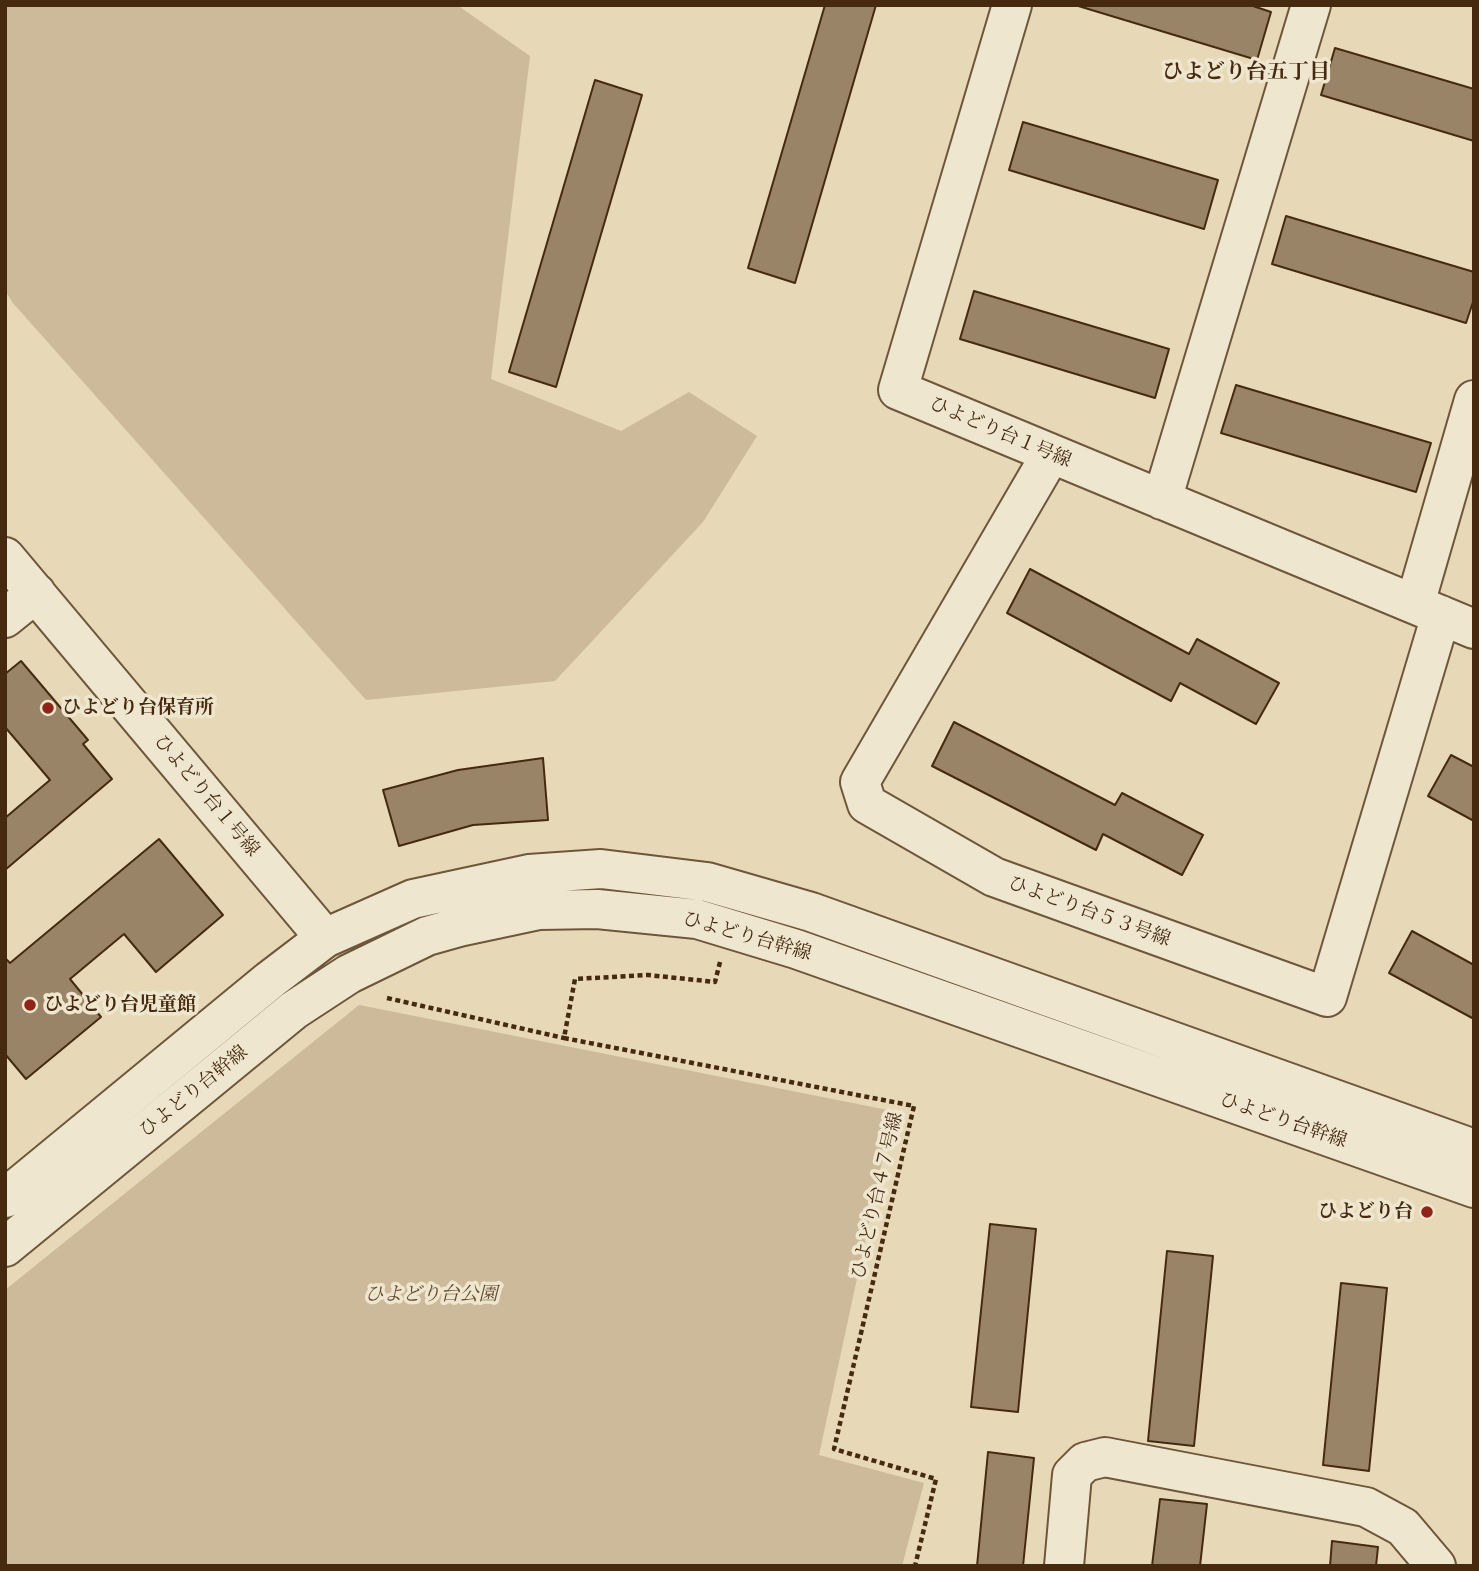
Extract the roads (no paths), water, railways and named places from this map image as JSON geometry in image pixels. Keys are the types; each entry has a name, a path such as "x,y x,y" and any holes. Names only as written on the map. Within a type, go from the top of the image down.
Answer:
{"street":[{"name":"ひよどり台１号線","path":"1012,5 898,390 1443,616"},
{"path":"1163,500 1311,5"},
{"path":"1443,616 1474,400"},
{"name":"ひよどり台５３号線","path":"1051,454 860,782 867,804 994,877 1327,997 1443,616"},
{"name":"ひよどり台１号線","path":"5,557 325,938"},
{"path":"5,618 36,593"},
{"name":"ひよどり台幹線","path":"5,1198 325,938 413,899 529,874 601,869 707,882 811,912 1474,1149"},
{"name":"ひよどり台幹線","path":"5,1247 294,1010 349,974 427,936 459,926 538,910 597,909 697,919 796,949 1474,1188"},
{"path":"1064,1566 1072,1475 1085,1462 1105,1457 1366,1507 1403,1527 1436,1566"}],"place":[{"name":"ひよどり台保育所","path":"48,708"},
{"name":"ひよどり台児童館","path":"30,1005"},
{"name":"ひよどり台","path":"1427,1212"}],"district":[{"name":"ひよどり台五丁目","path":"1246,73"}],"park label":[{"name":"ひよどり台公園","path":"431,1295"}]}
